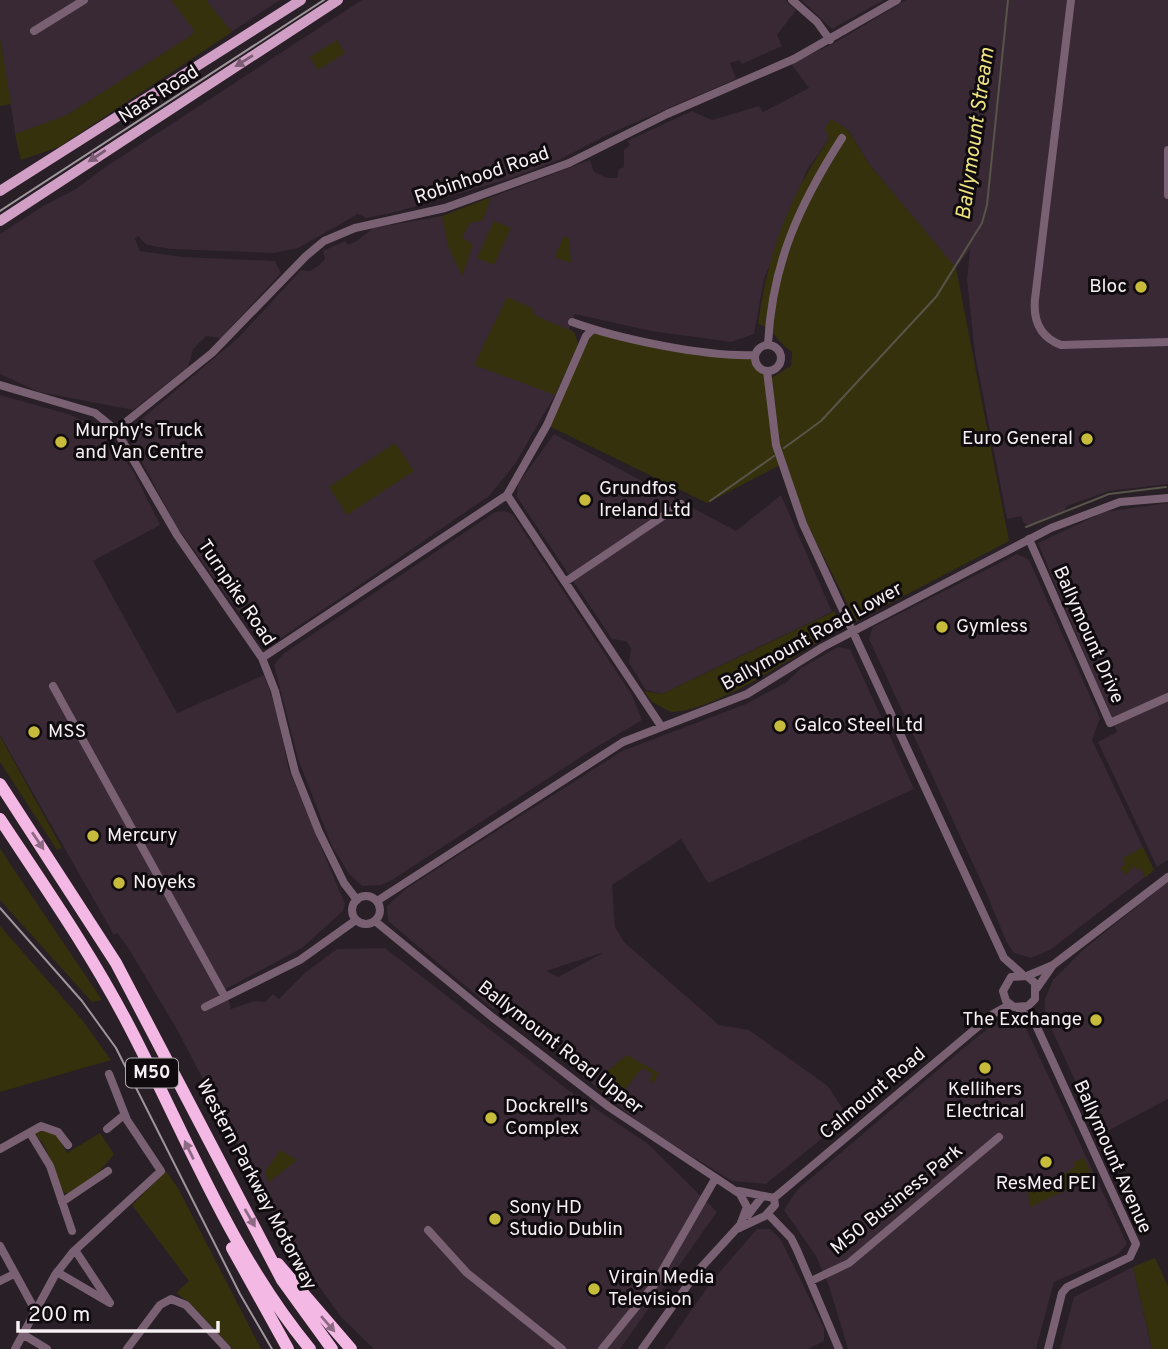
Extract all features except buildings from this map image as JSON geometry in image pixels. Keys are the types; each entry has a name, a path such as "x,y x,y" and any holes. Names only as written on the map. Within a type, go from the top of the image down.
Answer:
{"highway":[{"name":"Western Parkway Motorway","path":"0,784 116,963 288,1290 332,1349"},
{"name":"Western Parkway Motorway","path":"0,819 101,974 219,1212 250,1264 310,1349"},
{"name":"M50","path":"219,1212 223,1232 288,1349"},
{"name":"M50","path":"275,1262 351,1349"}],"main road":[{"name":"Naas Road","path":"0,191 301,0"},
{"name":"Naas Road","path":"0,220 338,0"}],"street":[{"path":"34,31 73,3 84,0"},
{"path":"792,0 817,22 830,40"},
{"name":"Robinhood Road","path":"116,430 212,353 306,256 324,241 346,231 445,208 569,163 676,110 794,59 897,0"},
{"path":"1071,0 1035,299 1036,321 1046,336 1061,345 1168,342"},
{"path":"768,344 770,312 777,275 795,218 842,138"},
{"path":"1168,149 1168,195"},
{"path":"572,322 593,330 696,349 755,355"},
{"path":"262,658 507,495 541,435 586,336 593,330"},
{"path":"755,355 760,348 768,344"},
{"path":"755,355 759,367 767,371 777,368 782,359 779,350 768,344"},
{"path":"767,371 772,421 786,475 803,524 855,631 1004,958 1003,996 1014,1007 1028,1006 1035,999 1037,988 1053,965 1168,877"},
{"name":"Turnpike Road","path":"0,385 95,413 107,420 116,430 177,535 262,658 275,691 295,772 332,862 357,900"},
{"path":"507,495 661,726"},
{"name":"Ballymount Road Lower","path":"377,901 600,756 661,726 747,694 823,647 1029,539 1102,507 1168,498"},
{"path":"565,582 681,504"},
{"name":"Ballymount Drive","path":"1029,539 1110,723 1168,697"},
{"path":"53,686 225,997"},
{"path":"365,896 377,901 380,912 376,920 366,924 356,920 352,912 357,900 365,896"},
{"path":"205,1007 300,960 356,920"},
{"name":"Ballymount Road Upper","path":"376,920 492,1017 608,1107 715,1179 761,1198 774,1198"},
{"path":"1004,958 1037,988"},
{"path":"1004,985 1011,976 1024,975 1053,965"},
{"name":"Calmount Road","path":"774,1198 993,1013 1003,996"},
{"name":"Ballymount Avenue","path":"1034,1023 1035,999"},
{"name":"Calmount Road","path":"993,1013 1014,1007"},
{"name":"Ballymount Avenue","path":"1014,1007 1034,1023 1136,1244 1130,1257 1067,1287 1062,1293 1048,1349"},
{"path":"15,1349 57,1272 75,1250 160,1174 160,1165 124,1115 109,1074"},
{"path":"107,1129 124,1115"},
{"path":"0,1149 41,1126 58,1132 68,1146"},
{"path":"30,1133 50,1166 72,1231"},
{"name":"M50 Business Park","path":"811,1281 849,1263 999,1137"},
{"path":"62,1202 108,1171"},
{"path":"602,1349 654,1285 715,1179"},
{"path":"734,1189 747,1203 738,1228"},
{"path":"642,1349 697,1272 738,1228 761,1198"},
{"path":"738,1228 768,1214 775,1207 774,1198"},
{"path":"768,1214 790,1238 839,1349"},
{"path":"428,1230 467,1273 562,1349"},
{"path":"0,1246 35,1310"},
{"path":"57,1272 112,1305 75,1250"},
{"path":"0,1281 14,1274"},
{"path":"127,1349 160,1305 165,1300 177,1299 227,1349"},
{"path":"24,1335 48,1346"}],"shaded area":[{"path":"0,0 280,0 117,107 17,145 0,38"},
{"path":"171,0 206,0 232,32 59,147 21,160 15,134 67,115 192,35 194,30"},
{"path":"362,0 785,0 796,10 777,35 782,46 742,64 739,60 730,63 736,79 609,134 559,160 509,179 396,212 366,218 358,214 298,248 274,253 171,249 147,245 138,236 135,239 140,251 183,257 275,261 281,273 221,338 206,336 193,349 188,367 133,410 39,392 0,374 0,234 43,206 76,189"},
{"path":"801,0 884,0 832,29"},
{"path":"906,0 1168,0 1168,484 1109,491 1067,506 1064,511 1030,525 1024,523 1021,516 1007,519 975,354 967,280 970,249 956,268 949,262 869,164 848,130 831,122 829,139 807,170 764,279 754,334 731,342 651,331 575,314 569,329 574,332 578,343 555,395 515,464 489,496 269,646 263,646 177,527 130,440 137,423 237,339 301,270 310,271 318,266 325,259 323,251 345,241 348,245 357,241 373,228 442,216 590,160 594,172 607,178 617,178 619,169 624,167 624,150 630,145 627,141 692,111 712,120 759,106 763,112 809,88 791,64 836,42"},
{"path":"0,38 11,104 0,106"},
{"path":"337,40 345,53 318,70 310,57"},
{"path":"831,119 848,130 869,164 956,268 1009,541 856,621 808,526 782,464 707,503 547,425 592,330 696,349 755,355 756,364 765,370 768,380 791,366 792,352 758,324 762,299 782,227 802,182 829,139 825,128"},
{"path":"491,197 483,220 470,223 462,237 473,245 462,276 448,246 442,216"},
{"path":"494,221 511,228 494,265 477,258"},
{"path":"564,236 569,238 571,263 555,257"},
{"path":"507,297 532,308 534,315 574,332 578,344 555,395 474,365"},
{"path":"0,395 68,414 99,428 132,469 160,525 93,561 177,713 264,675 276,709 289,770 345,904 343,911 302,948 226,989 231,1009 254,1001 265,1002 273,994 279,999 307,971 337,949 385,948 568,1090 648,1144 717,1212 620,1349 374,1349 341,1317 287,1242 179,1033 129,949 117,933 114,935 0,735"},
{"path":"554,434 736,531 781,495 832,612 662,694 646,690 629,663 631,648 626,641 612,639 517,497 518,484"},
{"path":"395,443 414,471 347,515 329,487"},
{"path":"1168,503 1168,860 1157,867 1098,742 1117,732 1038,543 1104,512"},
{"path":"505,511 513,515 632,695 642,720 392,880 381,885 362,886 349,874 332,846 298,759 274,665 283,654 495,512"},
{"path":"1017,554 1029,560 1100,718 1092,740 1154,870 1050,950 1031,958 1014,953 1006,941 869,639 873,627"},
{"path":"835,611 839,625 834,631 755,680 709,703 689,710 671,712 652,702 644,691 662,694"},
{"path":"838,647 850,649 914,789 708,883 681,839 612,885 615,927 624,942 719,1025 749,1030 828,1086 848,1117 766,1184 732,1181 644,1127 526,1028 496,1007 493,1009 388,921 387,906 407,888 622,751 746,704 787,682 801,668","holes":["603,953 558,977 546,971"]},
{"path":"0,736 62,848 57,850 0,762"},
{"path":"1143,847 1154,870 1145,878 1141,868 1137,870 1134,866 1126,875 1120,868 1125,865 1123,858"},
{"path":"0,848 102,1000 92,1002 0,900"},
{"path":"1168,882 1168,1099 1100,1135 1045,1015 1045,999 1053,980 1085,948"},
{"path":"0,926 83,1021 111,1060 0,1092"},
{"path":"1014,1016 1024,1024 1127,1244 1118,1254 1054,1282 1036,1349 848,1349 829,1286 816,1256 784,1210 797,1190 960,1051 1001,1018"},
{"path":"627,1055 659,1073 653,1083 649,1080 653,1074 642,1068 623,1092 611,1097 597,1088 596,1080"},
{"path":"42,1129 56,1134 67,1153 100,1133 114,1154 97,1175 68,1194 63,1192 45,1147 35,1133"},
{"path":"280,1150 297,1160 269,1182 265,1172"},
{"path":"1084,1158 1093,1177 1030,1207 1028,1191 1071,1170 1075,1166 1073,1162"},
{"path":"166,1171 178,1188 261,1349 233,1349 190,1303 176,1293 189,1281 132,1205"},
{"path":"757,1229 770,1229 781,1240 824,1328 824,1341 808,1349 664,1349 712,1281"},
{"path":"1155,1258 1168,1286 1168,1349 1152,1349 1133,1267"},
{"path":"1133,1267 1152,1349 1060,1349 1074,1297"}],"waterway":[{"name":"Ballymount Stream","path":"784,448 821,421 936,297 982,223 987,205 1008,0"},
{"name":"Ballymount Stream","path":"710,501 774,456"},
{"path":"1026,527 1109,494 1166,487"}],"tram line":[{"path":"0,211 324,0"},
{"path":"0,908 82,1001 116,1048 240,1294 272,1349"}],"place":[{"name":"Bloc","path":"1141,287"},
{"name":"Euro General","path":"1087,439"},
{"name":"Murphy's Truck and Van Centre","path":"61,442"},
{"name":"Grundfos Ireland Ltd","path":"585,500"},
{"name":"Gymless","path":"942,627"},
{"name":"Galco Steel Ltd","path":"780,726"},
{"name":"MSS","path":"34,732"},
{"name":"Mercury","path":"93,836"},
{"name":"Noyeks","path":"119,883"},
{"name":"The Exchange","path":"1096,1020"},
{"name":"Kellihers Electrical","path":"985,1068"},
{"name":"Dockrell's Complex","path":"491,1118"},
{"name":"ResMed PEI","path":"1046,1162"},
{"name":"Sony HD Studio Dublin","path":"495,1219"},
{"name":"Virgin Media Television","path":"594,1289"}]}
